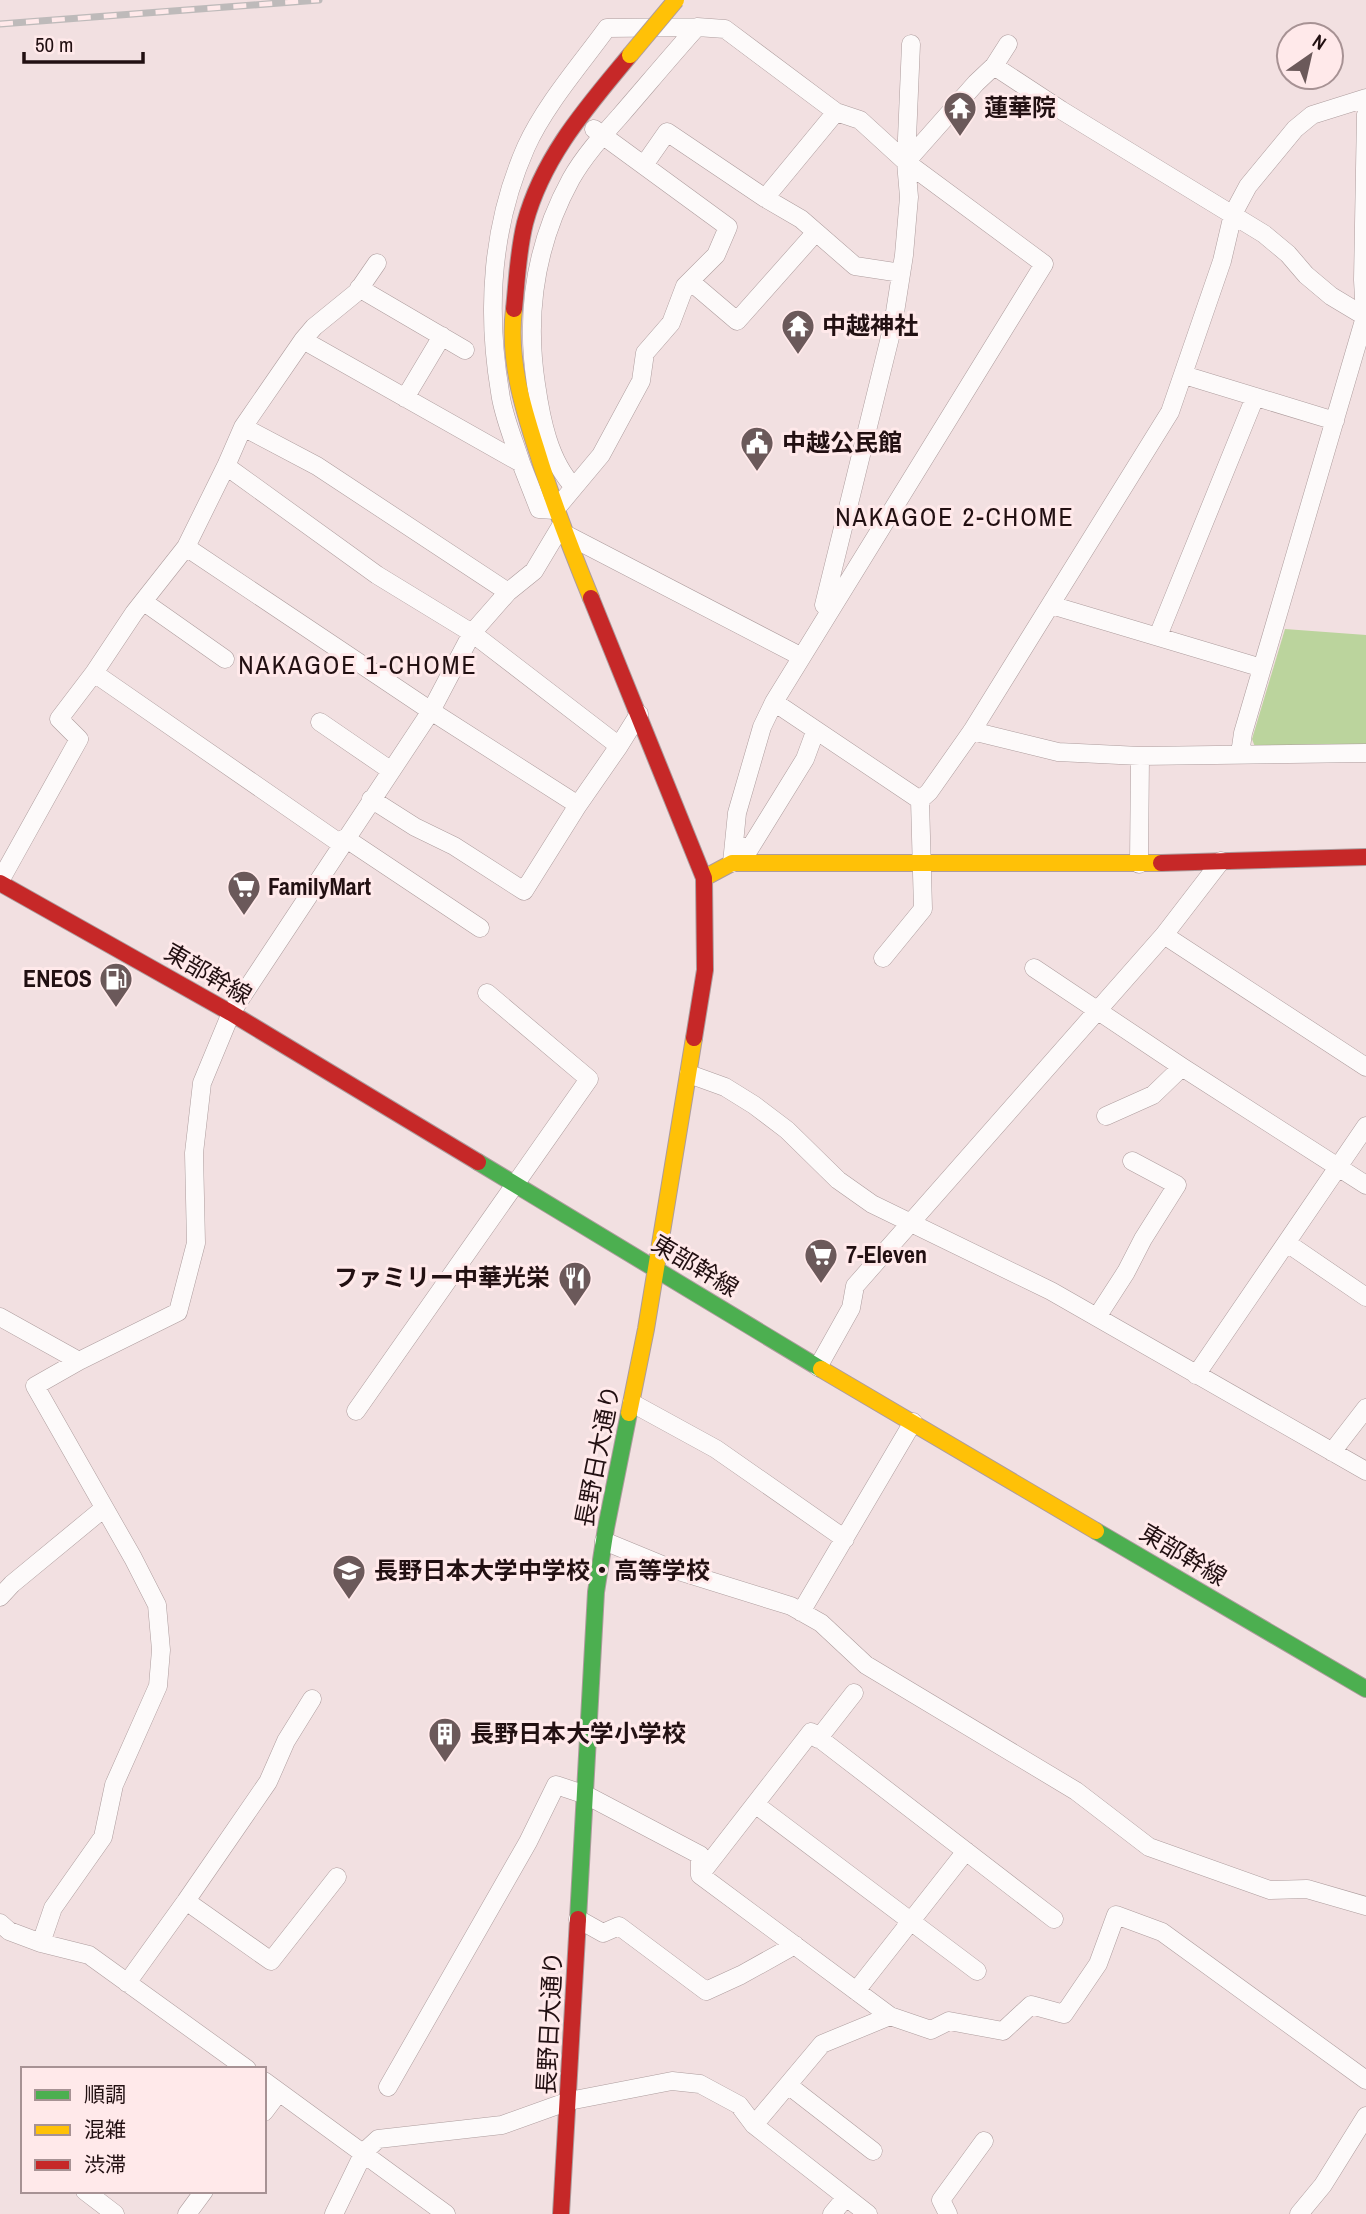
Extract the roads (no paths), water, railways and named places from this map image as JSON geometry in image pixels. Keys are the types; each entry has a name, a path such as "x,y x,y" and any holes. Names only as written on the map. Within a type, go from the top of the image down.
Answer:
{"street":[{"path":"676,0 573,124 551,157 534,196 520,254 512,325 518,393 560,523 704,878 733,854 750,848 805,759 816,732"},
{"path":"574,487 563,475 543,422 535,376 530,319 536,272 553,215 572,176 598,133 697,27"},
{"path":"733,854 737,813 762,727 774,702 1044,264 906,162 860,121 836,112 725,29 607,28 559,104 527,145 511,187 494,260 493,336 500,394 521,463 539,509 800,656"},
{"path":"824,605 891,337 901,273 909,197 906,162 911,44"},
{"path":"906,162 994,66 1008,44"},
{"path":"994,66 1264,234 1331,296 1366,317"},
{"path":"920,800 929,792 972,731 1170,412 1222,261 1233,214 1248,186 1295,129 1312,115 1366,98"},
{"path":"765,198 836,112"},
{"path":"1240,754 1243,733 1366,317 1363,280 1366,114"},
{"path":"644,165 667,132 801,219 855,266 901,273"},
{"path":"41,1943 53,1908 103,1838 114,1785 158,1686 161,1650 157,1605 35,1386 178,1312 196,1243 194,1153 202,1083 231,1013 430,711 472,633 508,592 534,570 560,523 574,487 601,455 641,381 645,353 671,323 685,286 716,256 728,227 598,133"},
{"path":"690,281 737,321 816,232"},
{"path":"0,882 79,739 59,719 186,547 243,427 303,340 314,327 359,289 377,263"},
{"path":"359,289 465,350"},
{"path":"405,398 442,336"},
{"path":"303,340 521,463"},
{"path":"1184,375 1335,421"},
{"path":"1158,636 1255,397"},
{"path":"243,427 317,466 508,592"},
{"path":"226,466 377,575 472,633 619,746"},
{"path":"186,547 430,711 578,805"},
{"path":"144,602 225,659"},
{"path":"1051,605 1262,668"},
{"path":"94,673 343,841 480,928"},
{"path":"774,702 920,800"},
{"path":"371,799 415,827 454,846 524,891 639,714"},
{"path":"320,722 390,770"},
{"path":"972,731 1058,752 1140,756 1366,753"},
{"path":"1139,864 1140,756"},
{"path":"883,958 923,909 920,800"},
{"path":"733,854 923,862 1139,864 1366,857"},
{"path":"818,1367 851,1308 855,1286 1164,935 1221,861"},
{"name":"長野日大通り","path":"561,2214 593,1679 592,1633 604,1541 632,1402 705,970 704,878"},
{"name":"東部幹線","path":"0,882 231,1013 818,1367 1366,1689"},
{"path":"1164,935 1366,1067"},
{"path":"1034,968 1181,1067 1366,1185"},
{"path":"356,1411 589,1079 487,993"},
{"path":"1106,1116 1153,1095 1181,1067"},
{"path":"689,1074 725,1087 754,1105 787,1130 838,1180 872,1204 1051,1291 1366,1471"},
{"path":"1196,1375 1366,1126"},
{"path":"1097,1317 1177,1185 1132,1161"},
{"path":"1287,1243 1366,1297"},
{"path":"0,1317 79,1361"},
{"path":"632,1402 716,1449 845,1539"},
{"path":"1332,1451 1366,1408"},
{"path":"802,1612 913,1422"},
{"path":"0,1597 103,1509"},
{"path":"604,1541 672,1569 791,1605 821,1623 866,1665 1076,1791 1149,1847 1270,1890 1307,1889 1366,1906"},
{"path":"818,1739 854,1693"},
{"path":"127,1983 268,1782 286,1741 312,1699"},
{"path":"700,1875 811,1732 1054,1919"},
{"path":"388,2087 528,1842 556,1785 586,1795 700,1855 700,1875"},
{"path":"755,1804 977,1971"},
{"path":"856,1991 965,1851"},
{"path":"700,1875 890,2016 931,2030 949,2021 1003,2031 1031,2005 1064,2014 1098,1964 1116,1915 1163,1932 1366,2080"},
{"path":"186,1901 271,1961 337,1877"},
{"path":"578,1919 603,1933 620,1926 706,1991 795,1945"},
{"path":"0,1923 9,1931 41,1943 89,1955 244,2067"},
{"path":"754,2125 822,2044 890,2016"},
{"path":"334,2214 364,2152 378,2139 502,2125 569,2101 671,2081 700,2084 738,2105 754,2125 868,2214"},
{"path":"788,2085 873,2151"},
{"path":"266,2106 272,2086 446,2214"},
{"path":"1308,2211 1366,2116"},
{"path":"948,2214 941,2200 984,2141"},
{"path":"88,2193 115,2214"},
{"path":"187,2214 203,2193"},
{"path":"832,2214 846,2197"}],"railway":[{"path":"0,24 319,0"}],"place":[{"name":"蓮華院","path":"960,138"},
{"name":"中越神社","path":"798,356"},
{"name":"中越公民館","path":"757,473"},
{"name":"FamilyMart","path":"244,917"},
{"name":"ENEOS","path":"116,1009"},
{"name":"7-Eleven","path":"821,1285"},
{"name":"ファミリー中華光栄","path":"575,1308"},
{"name":"長野日本大学中学校・高等学校","path":"349,1601"},
{"name":"長野日本大学小学校","path":"445,1764"}],"district":[{"name":"NAKAGOE 2-CHOME","path":"955,517"},
{"name":"NAKAGOE 1-CHOME","path":"358,665"}]}
